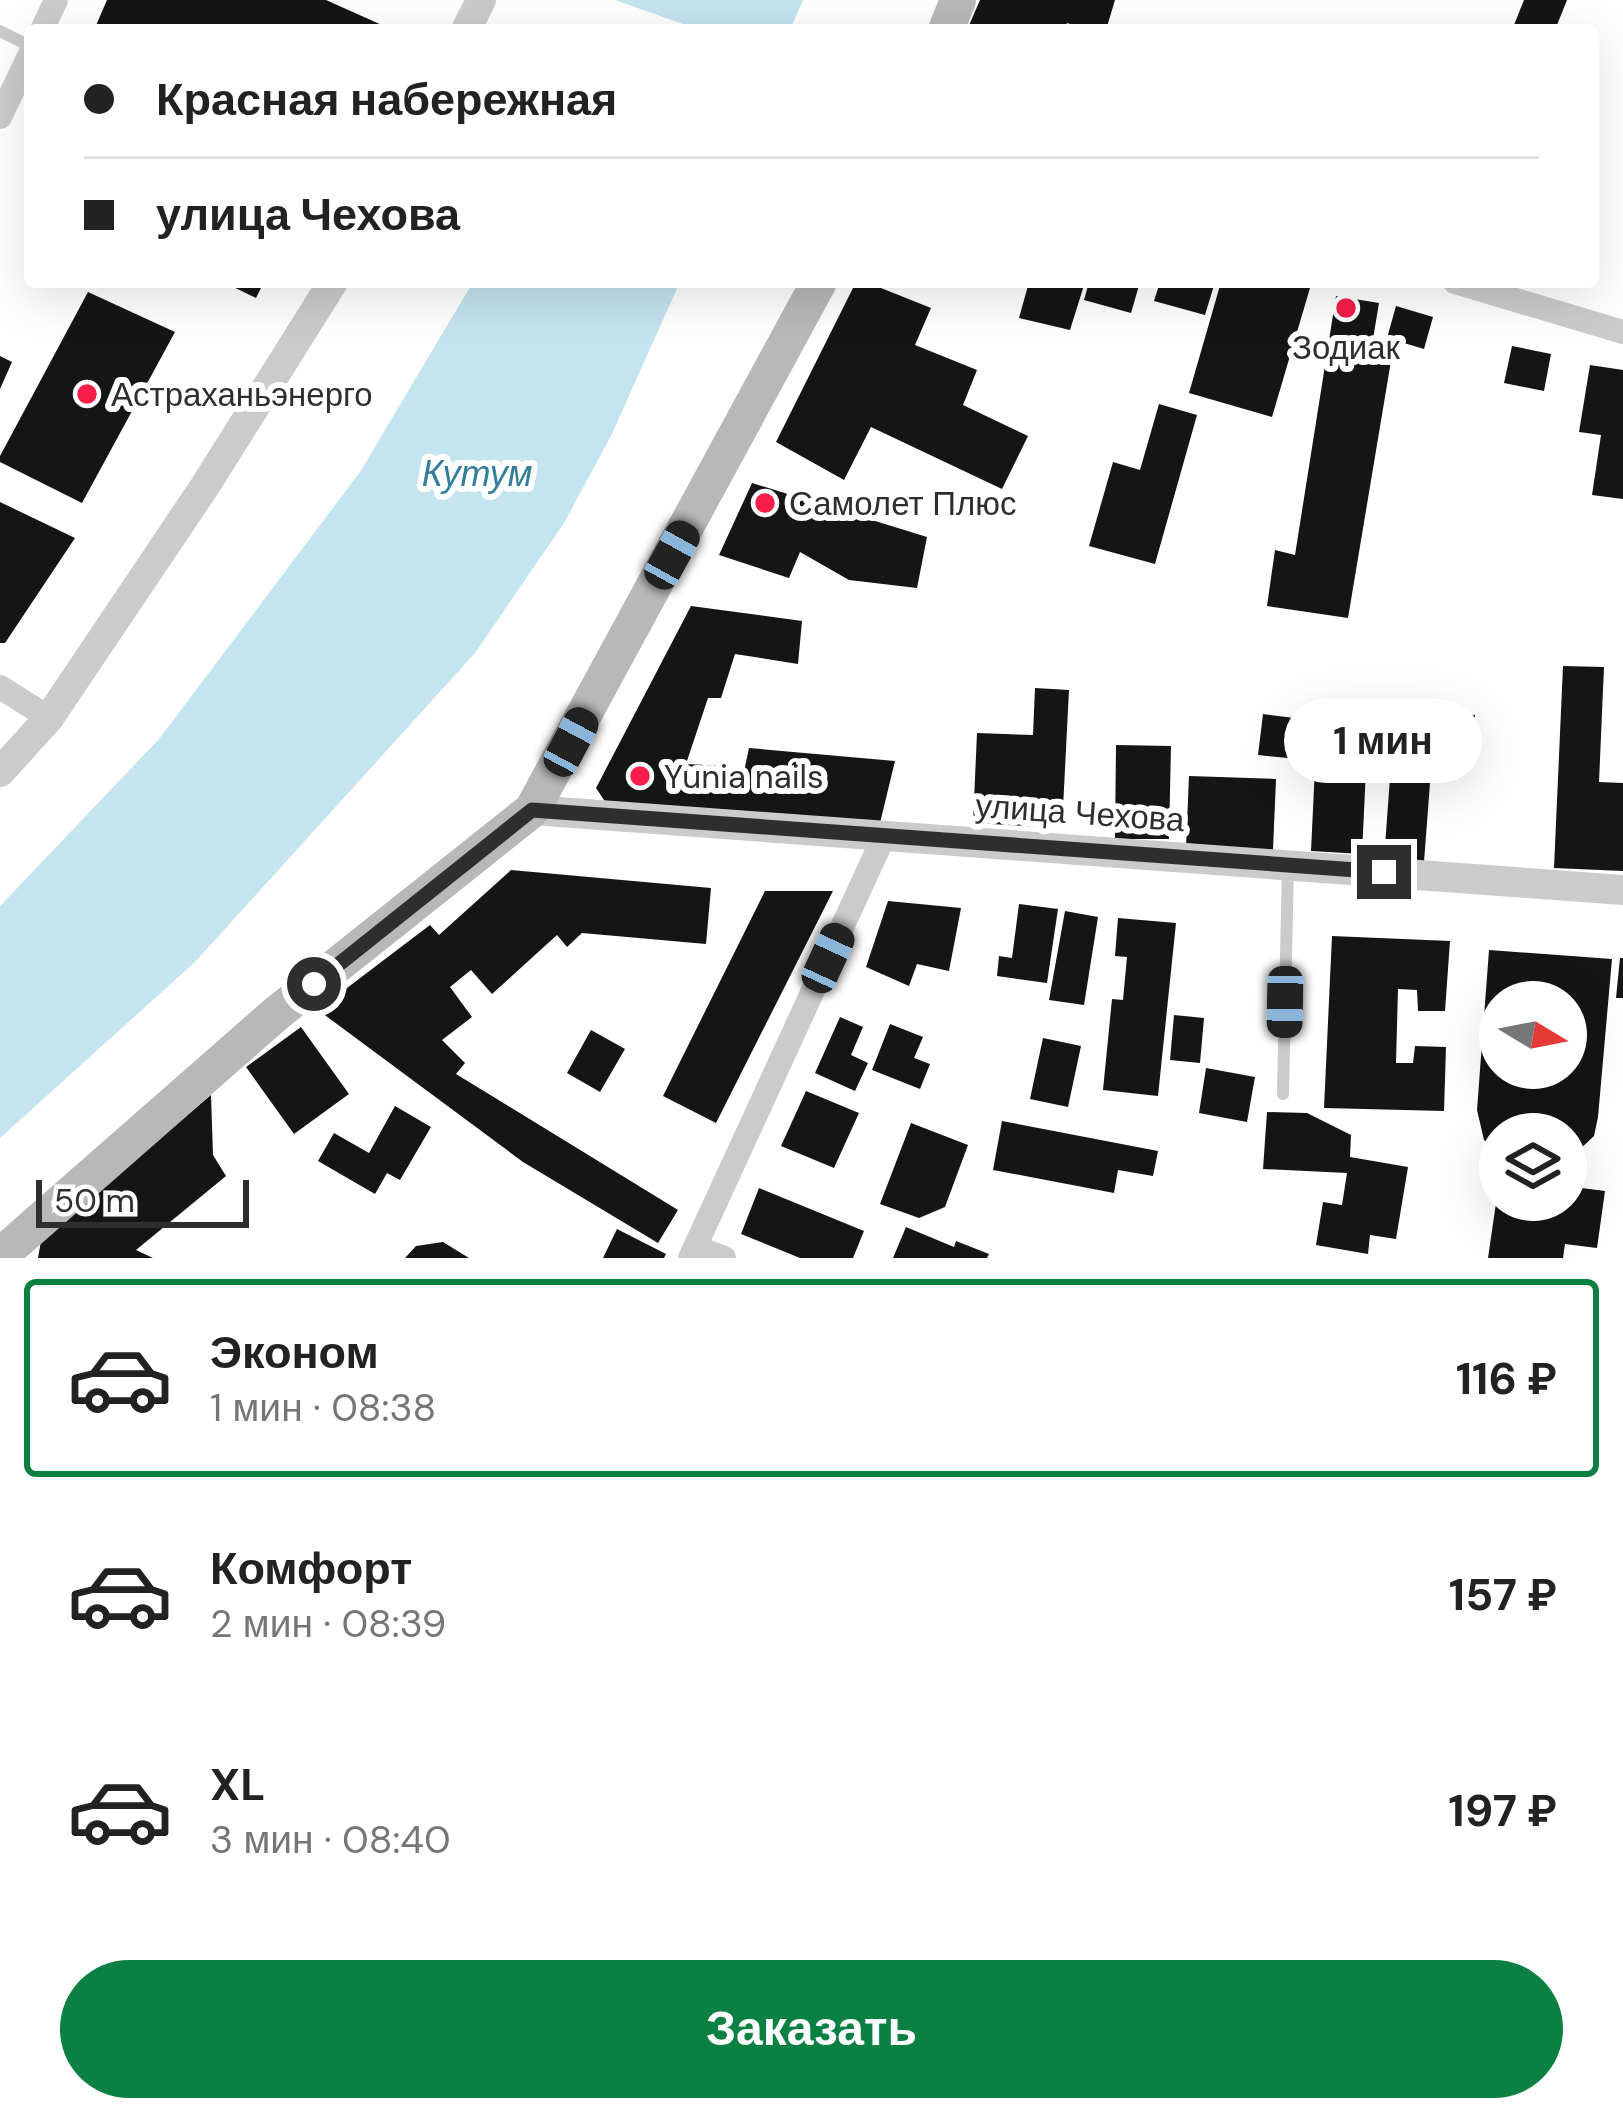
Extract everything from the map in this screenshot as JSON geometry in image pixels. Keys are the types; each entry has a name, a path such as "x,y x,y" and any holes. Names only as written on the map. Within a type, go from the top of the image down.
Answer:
{"main road":[{"path":"0,1256 277,1013 532,810 816,288"}],"street":[{"path":"0,117 24,63"},
{"path":"0,772 49,718 206,486 329,288"},
{"path":"1475,288 1623,332"},
{"path":"0,687 49,718"},
{"name":"улица Чехова","path":"532,810 1623,890"},
{"path":"724,1258 692,1252 885,833"}],"lane":[{"path":"1283,1094 1288,864"}],"water":[{"path":"610,0 803,0 793,24 600,24"},
{"name":"Кутум","path":"469,288 677,288 611,436 564,523 475,653 195,962 0,1138 0,906 159,739 360,472"}],"pier":[{"path":"604,0 615,0 683,24 601,24 595,22"}],"building":[{"path":"107,0 326,0 380,24 97,24"},
{"path":"980,0 1115,0 1108,24 970,24"},
{"path":"1524,0 1567,0 1557,24 1514,24"},
{"path":"235,288 261,288 256,298"},
{"path":"853,288 881,288 931,308 915,345 977,370 963,405 1028,436 1002,489 871,427 844,480 776,442"},
{"path":"1027,288 1083,288 1070,330 1019,318"},
{"path":"1087,288 1138,288 1131,313 1084,300"},
{"path":"1158,288 1213,288 1205,315 1154,301"},
{"path":"1219,288 1310,288 1272,417 1189,393"},
{"name":"Астраханьэнерго","path":"88,292 175,332 82,503 0,462 0,456"},
{"path":"1336,296 1379,303 1373,339 1394,343 1348,618 1267,606 1275,550 1295,555"},
{"path":"1396,306 1433,317 1424,349 1387,338"},
{"path":"1512,346 1551,354 1544,391 1504,383"},
{"path":"0,356 12,362 0,389"},
{"path":"1590,365 1623,370 1623,499 1592,495 1601,435 1579,432"},
{"path":"1159,404 1197,415 1155,564 1089,546 1113,462 1140,470"},
{"path":"752,483 927,537 917,588 849,580 800,552 789,578 719,555"},
{"path":"0,502 75,538 5,643 0,643"},
{"path":"691,606 802,621 798,664 735,654 721,698 708,698 686,764 745,767 749,748 895,761 880,823 606,803 596,788"},
{"path":"1563,666 1604,667 1599,782 1623,783 1623,871 1554,868"},
{"path":"1035,688 1069,690 1062,828 973,823 977,733 1033,735"},
{"path":"1395,709 1475,715 1472,760 1432,757 1424,862 1384,860"},
{"path":"1263,714 1311,720 1307,760 1258,755"},
{"path":"1116,745 1171,746 1169,839 1115,839"},
{"path":"1315,767 1366,769 1362,854 1311,851"},
{"path":"1189,776 1276,779 1273,850 1186,847"},
{"path":"511,870 711,888 706,944 582,933 567,947 557,935 492,994 471,970 450,987 472,1017 442,1040 465,1063 456,1074 678,1210 658,1243 523,1162 318,1010 430,925 439,935"},
{"path":"765,891 833,891 716,1123 663,1096"},
{"path":"888,901 961,908 949,971 917,964 909,986 866,967"},
{"path":"1019,904 1058,909 1047,983 997,976 999,956 1012,958"},
{"path":"1065,911 1098,917 1084,1005 1049,1000"},
{"path":"1118,918 1176,923 1158,1096 1103,1090 1112,999 1123,1000 1127,957 1115,956"},
{"path":"1332,936 1450,941 1445,1011 1418,1011 1417,990 1398,989 1396,1063 1413,1063 1415,1046 1446,1047 1444,1111 1324,1108"},
{"path":"1489,950 1612,959 1594,1136 1587,1143 1587,1113 1479,1113 1479,1119 1477,1110 1479,1083 1479,1089 1587,1089 1587,981 1487,981"},
{"path":"1620,958 1623,998 1616,998"},
{"path":"1174,1015 1204,1018 1200,1063 1170,1060"},
{"path":"840,1017 863,1027 851,1055 868,1063 855,1091 815,1073"},
{"path":"890,1024 923,1037 914,1058 930,1064 920,1089 872,1070"},
{"path":"301,1027 349,1094 294,1134 246,1067"},
{"path":"591,1030 625,1049 600,1092 567,1073"},
{"path":"1043,1038 1081,1046 1068,1107 1030,1099"},
{"path":"1206,1068 1255,1077 1247,1122 1199,1113"},
{"path":"806,1091 859,1113 834,1168 781,1146"},
{"path":"211,1095 213,1155 226,1176 136,1250 153,1258 38,1258 41,1241 58,1224"},
{"path":"395,1106 431,1127 400,1180 387,1173 375,1194 318,1161 334,1133 369,1153"},
{"path":"1267,1112 1307,1113 1351,1135 1350,1157 1408,1167 1396,1239 1370,1235 1368,1254 1316,1245 1323,1202 1342,1205 1347,1173 1263,1169"},
{"path":"1002,1121 1158,1151 1153,1176 1118,1170 1114,1193 993,1170"},
{"path":"911,1123 968,1145 945,1207 919,1218 880,1204"},
{"path":"759,1188 864,1231 853,1258 800,1258 741,1234"},
{"path":"1587,1189 1605,1191 1597,1248 1565,1244 1563,1258 1488,1258 1493,1221 1587,1221"},
{"path":"906,1227 954,1247 956,1241 989,1254 987,1258 893,1258"},
{"path":"617,1229 666,1254 664,1258 603,1258"},
{"path":"443,1242 469,1258 405,1258 416,1246"}],"place":[{"name":"Зодиак","path":"1346,308"},
{"name":"Астраханьэнерго","path":"87,394"},
{"name":"Самолет Плюс","path":"765,503"},
{"name":"Yunia nails","path":"640,776"}],"route":[{"path":"314,984 532,810 1384,872"}]}
